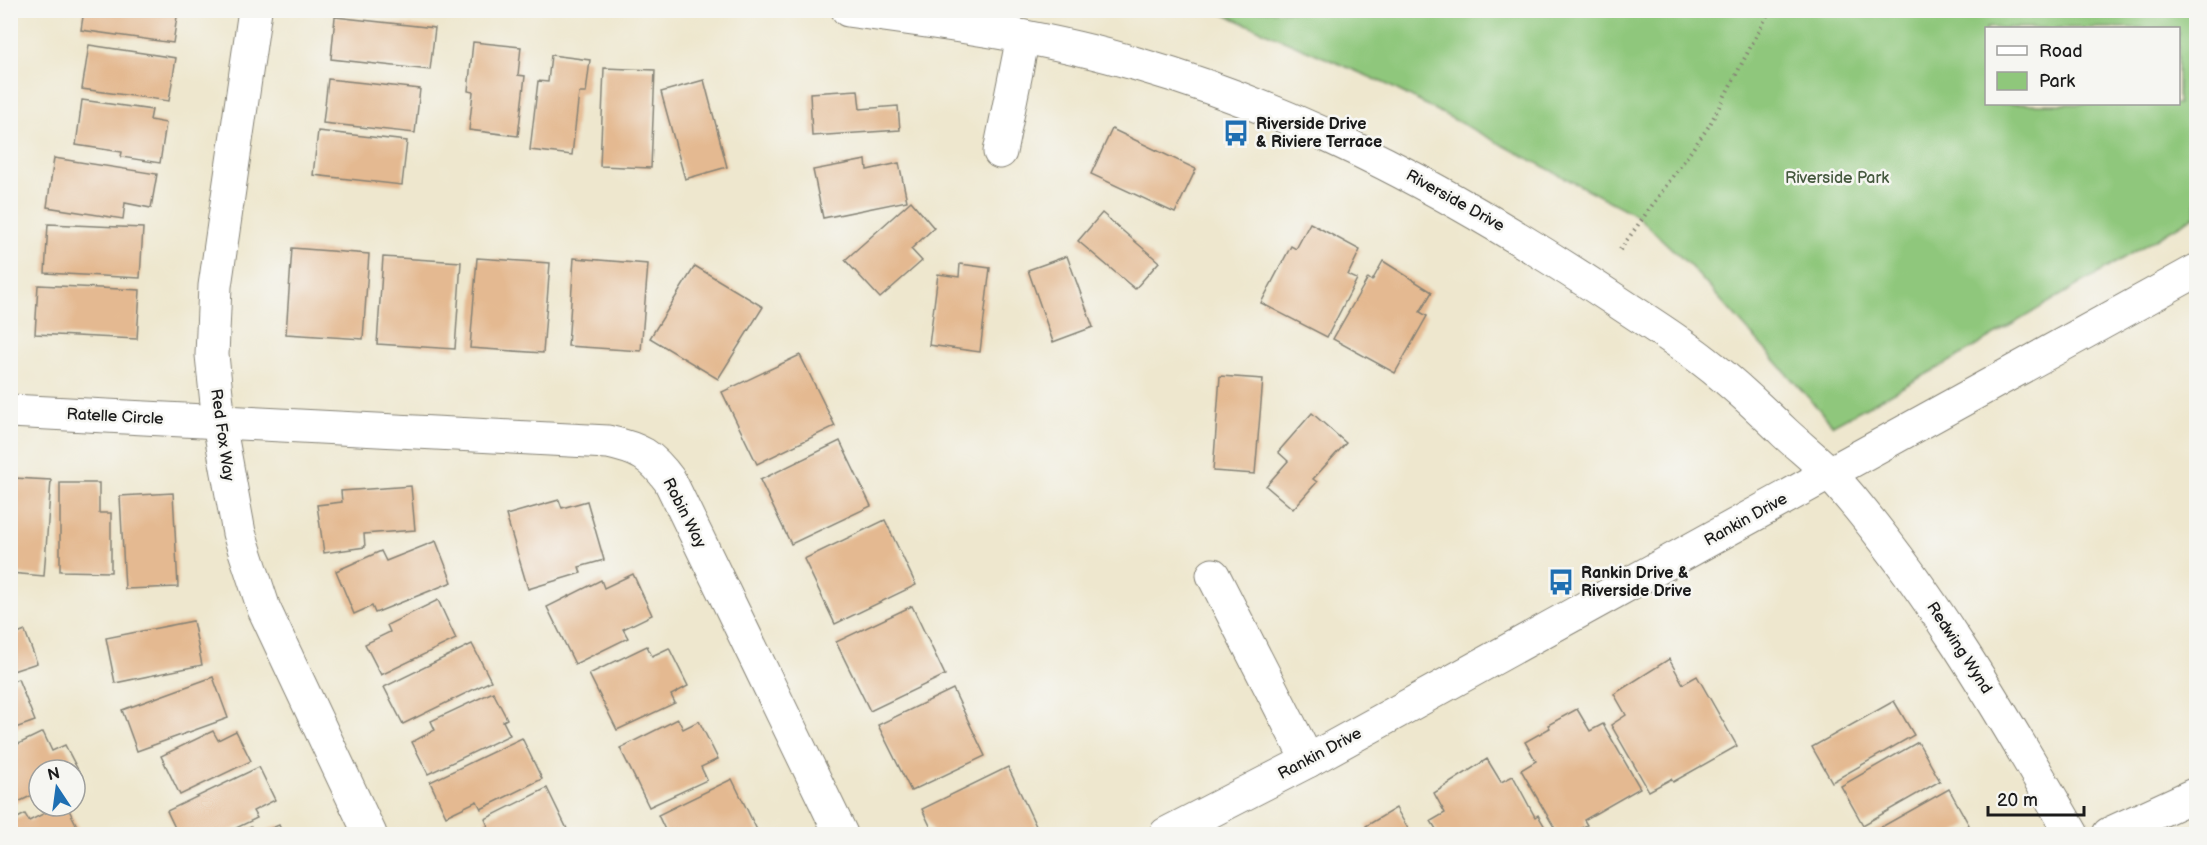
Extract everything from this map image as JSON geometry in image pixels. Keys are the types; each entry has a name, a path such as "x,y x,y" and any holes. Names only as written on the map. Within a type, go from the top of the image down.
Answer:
{"street":[{"name":"Red Fox Way","path":"255,10 214,286 212,355 219,423 239,533 264,609 370,834"},
{"name":"Riverside Drive","path":"848,10 952,17 1023,37 1134,63 1214,88 1319,131 1415,177 1557,261 1706,362 1830,474"},
{"path":"1000,152 1023,37"},
{"name":"Rankin Drive","path":"1166,834 1308,761 2196,271"},
{"name":"Ratelle Circle","path":"10,411 219,423"},
{"name":"Robin Way","path":"219,423 608,442 635,448 656,461 670,481 841,834"},
{"name":"Redwing Wynd","path":"1830,474 1916,582 1974,669 2072,834"},
{"path":"1213,575 1308,761"},
{"path":"2109,834 2196,794"}],"path":[{"path":"1620,250 1708,126 1770,10"}],"green space":[{"name":"Riverside Park","path":"1216,11 2196,11 2196,215 1949,362 1833,425 1690,266 1636,215 1386,84"}],"building":[{"path":"84,10 178,10 173,43 81,30"},
{"path":"335,17 435,28 430,70 331,59"},
{"path":"473,42 521,47 518,75 525,76 518,136 469,130 473,92 468,91"},
{"path":"89,45 176,58 169,101 82,89"},
{"path":"551,55 590,60 586,93 579,93 572,155 530,150 538,81 548,82"},
{"path":"604,68 655,70 651,168 600,166"},
{"path":"328,79 420,89 415,133 323,123"},
{"path":"704,80 727,167 685,179 661,92"},
{"path":"858,90 860,109 898,106 900,130 812,136 810,93"},
{"path":"82,100 152,110 150,120 166,123 160,163 121,157 122,152 76,145"},
{"path":"1112,129 1196,169 1175,213 1091,174"},
{"path":"318,131 407,141 402,185 313,175"},
{"path":"54,158 157,174 151,208 125,203 123,219 47,207"},
{"path":"866,160 867,170 899,163 907,201 823,218 813,170"},
{"path":"911,201 934,228 911,249 922,261 880,298 845,260"},
{"path":"1102,213 1159,262 1135,289 1078,241"},
{"path":"1310,223 1360,250 1348,275 1357,279 1327,337 1261,303 1291,246 1296,249"},
{"path":"48,224 143,228 140,278 45,273"},
{"path":"292,248 369,254 363,339 286,334"},
{"path":"1067,256 1093,327 1053,342 1028,270"},
{"path":"383,257 461,262 455,349 377,344"},
{"path":"477,258 550,263 543,353 470,348"},
{"path":"574,258 648,264 641,351 568,346"},
{"path":"1383,261 1432,292 1420,312 1427,316 1395,373 1333,339 1368,278 1372,281"},
{"path":"960,264 990,268 980,352 929,345 938,274 959,277"},
{"path":"695,266 763,307 718,379 650,338"},
{"path":"38,285 140,290 137,339 35,334"},
{"path":"800,355 835,426 757,464 722,392"},
{"path":"1220,376 1263,379 1255,474 1213,471"},
{"path":"1312,413 1346,443 1313,479 1317,482 1293,509 1266,486 1288,461 1278,452"},
{"path":"840,441 871,506 791,544 760,480"},
{"path":"13,478 51,480 44,576 10,573"},
{"path":"60,483 99,483 99,513 111,513 111,572 60,571"},
{"path":"411,486 415,530 364,534 365,547 324,553 317,505 342,502 341,491"},
{"path":"173,493 178,587 125,589 120,496"},
{"path":"559,500 562,508 587,501 604,560 579,567 581,573 528,589 506,515"},
{"path":"885,520 916,585 835,624 804,559"},
{"path":"436,541 452,582 375,613 372,606 354,614 336,571 381,551 386,561"},
{"path":"633,574 652,615 623,629 628,638 575,664 547,607 601,580 604,588"},
{"path":"438,600 456,639 381,675 365,644 390,632 387,625"},
{"path":"912,606 945,675 870,711 836,642"},
{"path":"193,621 202,665 115,683 106,638"},
{"path":"25,631 37,663 10,672 10,637"},
{"path":"472,644 491,681 403,724 384,687"},
{"path":"647,646 652,656 669,648 688,686 671,695 675,703 617,730 589,674"},
{"path":"1669,659 1683,684 1697,676 1737,746 1673,782 1671,779 1649,791 1611,725 1626,715 1614,694"},
{"path":"213,677 228,718 137,751 122,710"},
{"path":"18,679 35,721 10,730 10,682"},
{"path":"953,689 985,756 911,791 878,725"},
{"path":"493,692 507,719 503,721 510,735 428,774 412,742 435,730 431,721"},
{"path":"1894,701 1914,735 1832,782 1812,747"},
{"path":"1577,709 1590,731 1603,724 1640,788 1584,820 1587,825 1571,834 1558,834 1521,770 1536,761 1525,742 1550,728 1548,725"},
{"path":"678,719 683,729 699,721 718,759 701,767 707,780 649,807 620,748"},
{"path":"213,731 218,740 236,731 251,761 180,795 161,756"},
{"path":"43,732 52,751 65,745 72,758 27,758 27,798 10,806 10,748"},
{"path":"522,738 542,779 481,809 477,801 446,816 430,782"},
{"path":"1918,742 1940,781 1863,825 1841,786"},
{"path":"1487,759 1501,782 1513,776 1535,817 1538,815 1549,834 1439,834 1431,821 1445,813 1434,793"},
{"path":"259,767 275,800 253,811 257,818 224,834 178,834 167,811"},
{"path":"1008,767 1037,828 1023,834 934,834 922,809"},
{"path":"732,779 759,834 667,834 658,815"},
{"path":"547,788 567,829 556,834 472,834 488,826 485,819"},
{"path":"1949,789 1969,825 1953,834 1869,834"},
{"path":"1396,808 1411,834 1359,834 1368,829 1366,826"},
{"path":"25,814 29,821 35,818 73,818 81,834 10,834 10,822"},
{"path":"279,825 283,834 258,834"},
{"path":"251,827 255,834 237,834"}],"place":[{"name":"Riverside Drive & Riviere Terrace","path":"1236,133"},
{"name":"Rankin Drive & Riverside Drive","path":"1561,582"}]}
